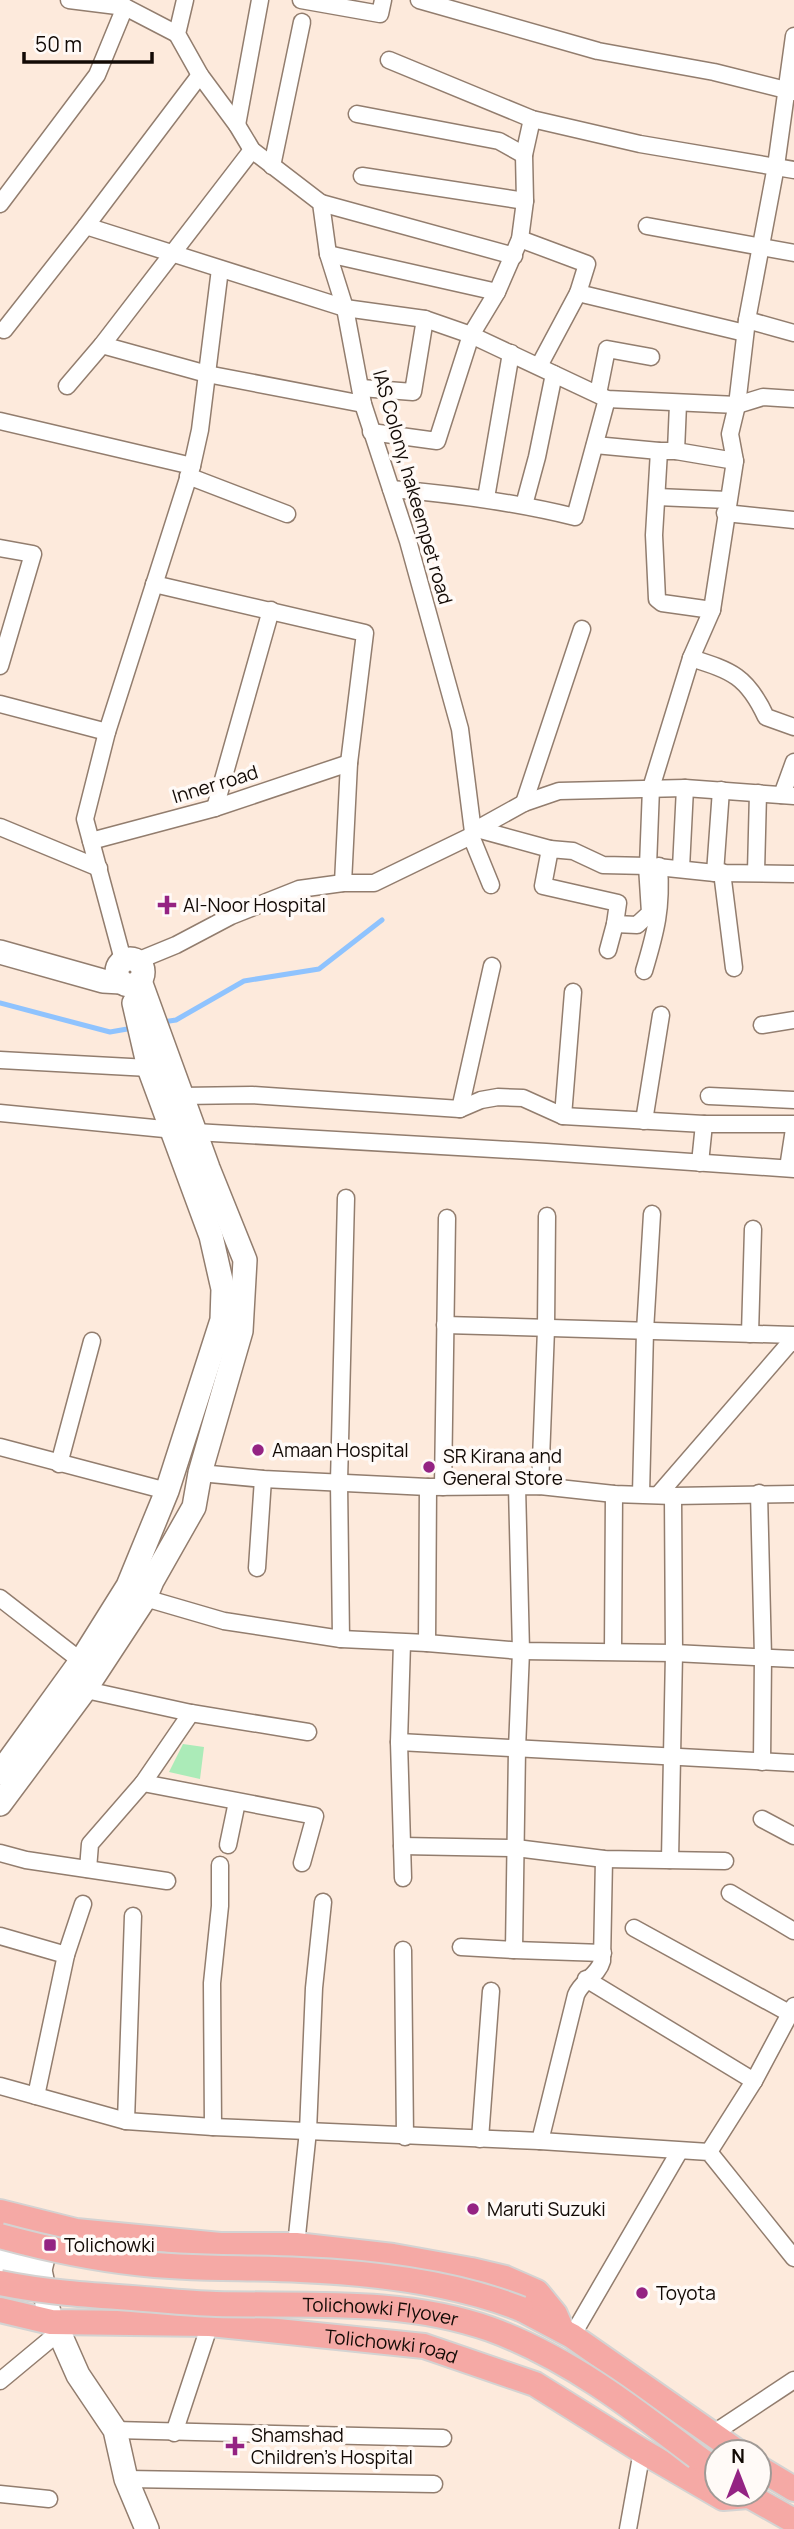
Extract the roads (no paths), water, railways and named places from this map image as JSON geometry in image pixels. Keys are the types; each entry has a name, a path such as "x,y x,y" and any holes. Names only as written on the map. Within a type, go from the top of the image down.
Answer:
{"main road":[{"path":"0,2212 76,2231 220,2245 296,2245 393,2256 471,2270 505,2278 537,2292 567,2333"},
{"name":"Tolichowki Flyover","path":"0,2235 36,2245 137,2263 302,2270 421,2282 478,2295 521,2309 567,2333 720,2438"},
{"name":"Tolichowki Flyover","path":"0,2283 40,2291 214,2304 352,2304 443,2316 490,2329 555,2359 620,2399 703,2461"},
{"name":"Tolichowki road","path":"0,2310 55,2327 210,2324 424,2346 535,2384 642,2452 703,2487"},
{"path":"773,2476 794,2489"},
{"path":"770,2508 794,2521"}],"street":[{"path":"69,0 135,7 177,34 200,75 252,150 321,203 514,256"},
{"path":"177,34 185,0"},
{"path":"237,125 260,0"},
{"path":"301,0 380,14 383,0"},
{"path":"419,0 598,51 714,72 790,91"},
{"path":"0,204 97,75 135,7"},
{"path":"272,166 302,22"},
{"path":"615,924 637,925 650,913 652,788 691,658 712,610 735,460 730,434 737,405 746,327 790,91 794,36"},
{"path":"389,60 531,120 640,144 794,170"},
{"path":"4,331 200,75"},
{"path":"357,114 499,141 524,155"},
{"path":"371,432 437,441 471,335 497,292 520,239 525,201 524,155 531,120"},
{"path":"67,386 102,345 252,150"},
{"path":"362,176 525,201"},
{"name":"IAS Colony, hakeempet road","path":"321,203 328,254 345,308 371,432 408,541 460,729 474,832 491,885"},
{"path":"86,226 345,308 425,319 471,335 602,396 678,404 737,405 763,397 794,399"},
{"path":"647,226 794,253"},
{"path":"520,239 587,264 578,293 539,366"},
{"path":"328,254 497,292"},
{"path":"0,1773 74,1687 81,1661 136,1592 152,1581 194,1507 200,1473 241,1331 245,1260 181,1096 148,1026 85,819 107,732 190,471 200,430 220,269"},
{"path":"578,293 746,327 794,333"},
{"path":"102,345 207,374 362,396 413,392 425,319"},
{"path":"391,489 486,498 575,517 595,445 607,349 651,356"},
{"path":"486,498 511,354"},
{"path":"524,505 554,374"},
{"path":"677,451 678,404"},
{"path":"0,421 190,471 286,514"},
{"path":"595,445 659,452 677,451 735,460"},
{"path":"659,452 654,535 657,599 662,603 712,610"},
{"path":"657,497 794,520"},
{"path":"0,548 33,554 0,666"},
{"path":"154,584 365,633 349,763 343,883"},
{"path":"215,808 271,610"},
{"path":"524,803 582,629"},
{"path":"691,658 737,675 758,698 766,717 794,727"},
{"path":"0,704 107,732"},
{"path":"0,952 103,981 130,974 176,945 231,916 299,889 343,883 373,883 474,832 524,803 559,791 685,788 788,796 794,762"},
{"name":"Inner road","path":"91,841 215,808 349,763"},
{"path":"681,868 685,788"},
{"path":"720,790 719,872 734,968"},
{"path":"756,872 758,793"},
{"path":"0,827 99,868"},
{"path":"474,832 550,849 573,851 603,865 794,874"},
{"path":"550,849 543,886 618,903 608,950"},
{"path":"644,971 661,899 651,866"},
{"path":"460,1109 492,966"},
{"path":"562,1116 573,992"},
{"path":"644,1121 661,1014"},
{"path":"762,1025 794,1020"},
{"path":"0,1804 136,1592 222,1320 223,1289 211,1236 149,1068 148,1026"},
{"path":"0,1060 149,1068"},
{"path":"0,1114 195,1132 791,1168 794,1126 562,1116 523,1098 498,1097 481,1100 460,1109 252,1095 181,1096"},
{"path":"709,1096 794,1100"},
{"path":"700,1163 704,1124"},
{"path":"341,1639 339,1482 346,1198"},
{"path":"641,1494 645,1331 652,1214"},
{"path":"540,1486 547,1216"},
{"path":"426,1643 445,1325 447,1219"},
{"path":"750,1334 753,1229"},
{"path":"445,1325 794,1336"},
{"path":"670,1860 674,1653 666,1495 794,1336"},
{"path":"59,1464 92,1341"},
{"path":"0,1447 167,1491"},
{"path":"200,1473 263,1479 436,1487 540,1486 614,1494 794,1494"},
{"path":"257,1568 263,1479"},
{"path":"514,1950 521,1651 517,1486"},
{"path":"759,1493 763,1657 762,1762"},
{"path":"613,1651 614,1494"},
{"path":"136,1592 224,1621 341,1639 521,1651 613,1651 794,1658"},
{"path":"0,1598 81,1661"},
{"path":"402,1643 398,1742 403,1878"},
{"path":"74,1687 191,1713 308,1732"},
{"path":"88,1869 90,1844 143,1783 191,1713"},
{"path":"398,1742 794,1763"},
{"path":"143,1783 315,1816 302,1863"},
{"path":"228,1845 237,1802"},
{"path":"762,1819 794,1836"},
{"path":"402,1846 516,1849 604,1859 725,1861"},
{"path":"0,1853 26,1860 167,1881"},
{"path":"540,2141 576,1995 586,1979 600,1968 603,1953 604,1859"},
{"path":"213,2127 212,1983 220,1906 220,1865"},
{"path":"730,1893 794,1931"},
{"path":"296,2245 308,2132 314,1988 323,1902"},
{"path":"36,2096 66,1955 83,1904"},
{"path":"126,2121 133,1916"},
{"path":"634,1928 792,2009 754,2081 709,2152"},
{"path":"0,1936 66,1955"},
{"path":"461,1947 603,1953"},
{"path":"403,1950 405,2137"},
{"path":"586,1979 754,2081"},
{"path":"480,2139 491,1991"},
{"path":"0,2086 126,2121 709,2152"},
{"path":"567,2333 679,2152"},
{"path":"709,2152 794,2258"},
{"path":"51,2225 40,2270 55,2327 78,2375 115,2430 126,2479 147,2529"},
{"path":"0,2260 40,2270"},
{"path":"174,2433 210,2324"},
{"path":"0,2381 55,2327"},
{"path":"714,2433 794,2381"},
{"path":"115,2430 443,2438"},
{"path":"628,2529 642,2452"},
{"path":"126,2479 434,2484"},
{"path":"0,2494 49,2498"}],"waterway":[{"path":"163,1022 176,1020 244,981 319,969 382,920"},
{"path":"0,1003 110,1032 133,1028"}],"place":[{"name":"Al-Noor Hospital","path":"167,905"},
{"name":"Amaan Hospital","path":"258,1450"},
{"name":"SR Kirana and General Store","path":"429,1467"},
{"name":"Maruti Suzuki","path":"473,2209"},
{"name":"Tolichowki","path":"50,2245"},
{"name":"Toyota","path":"642,2293"},
{"name":"Shamshad Children's Hospital","path":"235,2446"}]}
